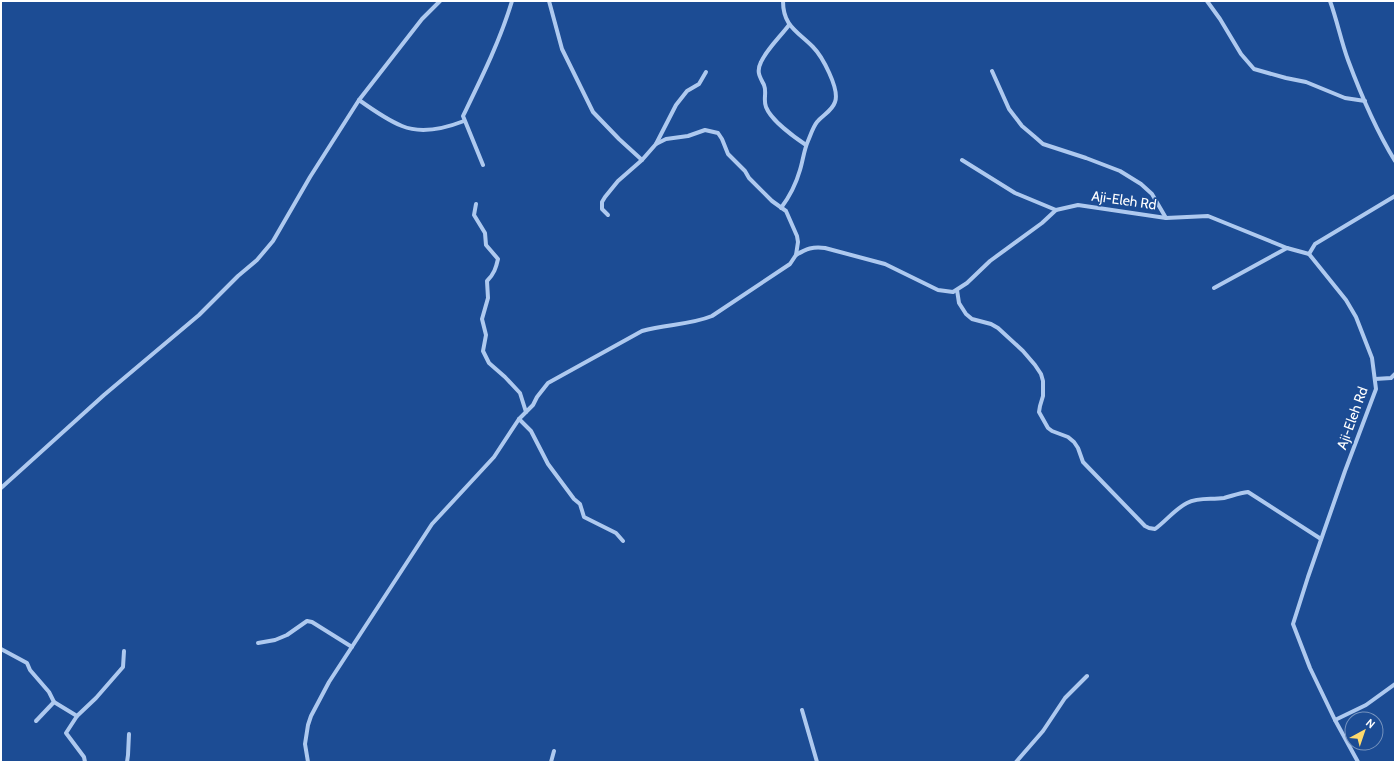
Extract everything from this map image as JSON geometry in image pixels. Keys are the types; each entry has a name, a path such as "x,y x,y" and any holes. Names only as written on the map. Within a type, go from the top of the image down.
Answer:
{"street":[{"path":"1,488 104,396 199,315 238,276 257,260 274,241 310,177 359,100 422,19 440,1"},
{"path":"483,165 463,116 502,31 512,1"},
{"path":"549,1 562,49 592,112 642,160"},
{"path":"781,208 796,183 806,145 813,128 829,112 835,103 836,96 835,87 825,65 814,48 789,25 783,12 783,1"},
{"path":"1207,1 1220,19 1241,54 1254,69 1306,82 1345,98 1365,101"},
{"path":"1330,1 1348,59 1365,101 1385,144 1395,161"},
{"path":"789,25 760,63 758,75 766,91 765,105 774,119 806,145"},
{"path":"992,71 1009,109 1022,126 1035,137 1044,144 1120,171 1141,184 1152,194 1166,218"},
{"path":"608,215 602,209 602,202 605,197 618,181 642,160 656,144 679,101 688,91 699,84 706,72"},
{"path":"359,100 390,121 404,127 432,129 453,125 464,121"},
{"path":"308,762 306,744 308,725 311,716 329,682 432,524 494,457 519,419 533,405 537,397 548,383 642,331 659,326 702,320 712,316 790,264 796,255 798,242 797,236 786,211 772,201 728,154 718,133 705,130 688,136 666,139 656,144"},
{"path":"796,255 811,248 825,248 884,264 938,290 947,292 957,290 967,284 990,261 1042,223 1056,210 1015,192 962,160"},
{"path":"1309,254 1315,244 1395,196"},
{"path":"476,204 474,215 485,233 486,245 498,259 492,276 487,281 488,298 482,319 486,335 484,351 489,363 520,393 526,412"},
{"name":"Aji-Eleh Rd","path":"1056,210 1078,205 1166,218 1208,216 1287,248 1309,254 1346,300 1356,317 1372,358 1376,389 1345,470 1293,624 1310,668 1335,720 1358,762"},
{"path":"1214,288 1287,248"},
{"path":"957,290 958,303 966,314 972,319 991,324 998,328 1023,351 1041,374 1044,396 1040,406 1040,412 1048,428 1068,437 1074,442 1083,462 1145,526 1155,529 1185,504 1194,500 1223,498 1248,492 1321,539"},
{"path":"1375,379 1391,378 1395,374"},
{"path":"519,419 532,431 548,464 574,499 580,504 584,517 616,533 623,541"},
{"path":"258,643 275,640 287,635 307,621 312,622 352,647"},
{"path":"1,649 27,663 30,670 49,692 54,702 77,716"},
{"path":"85,762 84,757 66,733 77,716 96,698 123,668 124,652"},
{"path":"1016,762 1043,731 1065,698 1087,676"},
{"path":"1335,720 1366,705 1395,684"},
{"path":"36,721 54,702"},
{"path":"802,710 817,762"},
{"path":"127,762 129,734"},
{"path":"551,762 554,751"}]}
